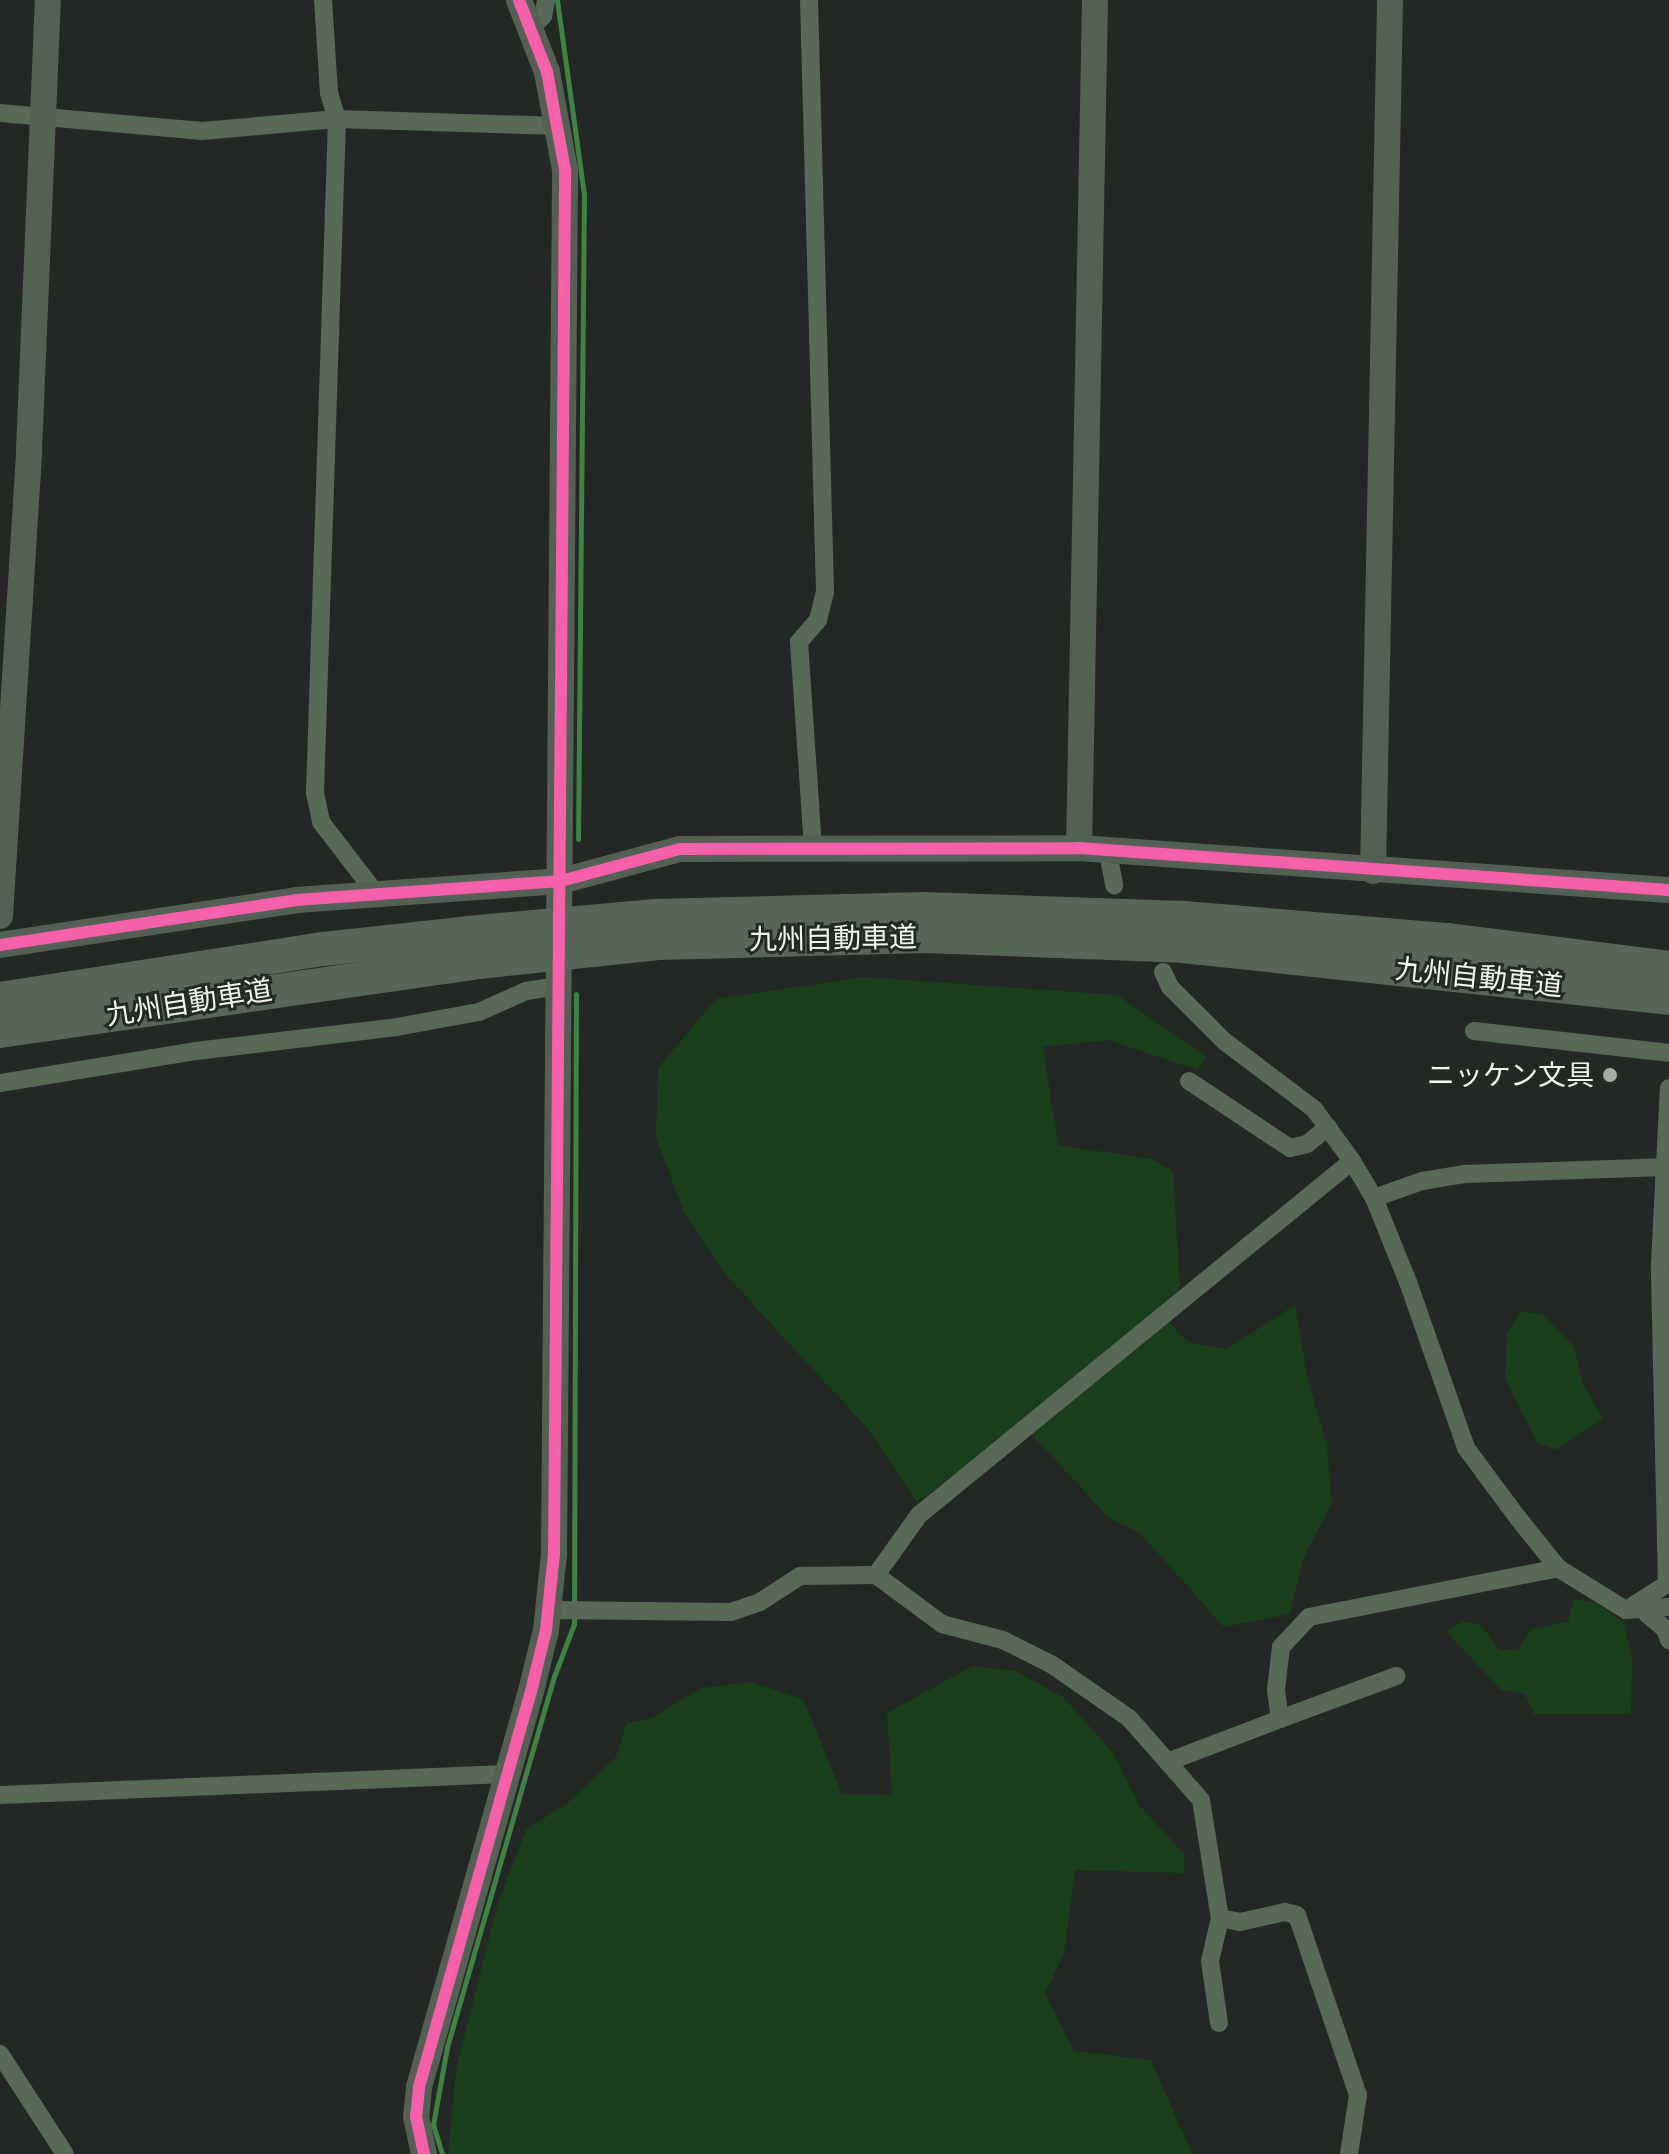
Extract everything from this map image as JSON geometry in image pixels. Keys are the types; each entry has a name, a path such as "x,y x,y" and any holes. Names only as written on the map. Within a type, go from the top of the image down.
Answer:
{"highway":[{"name":"九州自動車道","path":"0,999 51,989 468,948 924,909 1062,912 1448,940 1657,971"},
{"name":"九州自動車道","path":"657,930 1183,946 1657,971"},
{"name":"九州自動車道","path":"0,1031 468,948"}],"street":[{"path":"0,916 48,0"},
{"path":"323,0 329,93 337,119 315,793 321,822 378,896"},
{"path":"424,2154 416,2117 419,2087 549,1610 556,1503 556,986 561,881 566,210 558,126 532,27 519,0"},
{"path":"532,27 543,16 546,0"},
{"path":"809,0 825,592 818,620 799,642 813,846"},
{"path":"1079,848 1095,0"},
{"path":"1373,871 1390,0"},
{"path":"0,113 202,131 337,119 558,126"},
{"path":"0,945 281,902 561,881 680,849 813,846 1079,848 1108,853 1373,871 1545,878 1669,890"},
{"path":"1108,853 1114,885"},
{"path":"1163,972 1170,987 1224,1041 1314,1109 1352,1161 1374,1198 1466,1448 1558,1568 1626,1610 1646,1613 1669,1607"},
{"path":"0,1083 196,1051 397,1027 479,1012 526,991 556,986"},
{"path":"1474,1031 1669,1053"},
{"path":"1189,1081 1290,1148 1307,1144 1328,1127"},
{"path":"1626,1610 1667,1584 1662,1167 1669,1088"},
{"path":"876,1575 919,1515 1352,1161"},
{"path":"1374,1198 1422,1181 1465,1174 1662,1167"},
{"path":"1280,1719 1276,1690 1281,1647 1309,1617 1558,1568"},
{"path":"549,1610 731,1612 760,1602 800,1576 876,1575 942,1624 1003,1640 1051,1664 1129,1718 1170,1761 1201,1800 1220,1918 1210,1961 1219,2023"},
{"path":"1646,1613 1665,1629 1669,1640"},
{"path":"1170,1761 1396,1676"},
{"path":"0,1795 506,1774"},
{"path":"1220,1918 1240,1922 1285,1912 1297,1915 1358,2095 1349,2154"},
{"path":"0,2054 65,2154"}],"green space":[{"path":"864,977 1117,995 1207,1057 1197,1070 1109,1040 1043,1047 1058,1145 1151,1159 1173,1171 1180,1285 1163,1316 1188,1342 1227,1349 1295,1305 1307,1376 1327,1446 1332,1503 1303,1559 1290,1614 1224,1627 1140,1533 1109,1518 1022,1424 917,1502 868,1429 726,1275 685,1214 656,1138 658,1068 716,999"},
{"path":"1521,1311 1544,1315 1574,1347 1582,1382 1603,1419 1555,1450 1537,1442 1505,1379 1507,1334"},
{"path":"1574,1599 1597,1603 1624,1623 1632,1659 1631,1714 1534,1714 1525,1694 1501,1690 1447,1632 1462,1622 1481,1625 1499,1650 1518,1650 1531,1629 1568,1622"},
{"path":"973,1666 1015,1671 1063,1697 1114,1754 1139,1805 1184,1854 1184,1873 1075,1870 1064,1954 1045,1993 1074,2051 1151,2060 1192,2154 448,2154 456,2070 498,1903 526,1830 569,1802 616,1757 627,1723 652,1718 701,1688 751,1682 803,1699 842,1794 892,1795 887,1713"}],"waterway":[{"path":"557,0 584,195 578,839"},
{"path":"442,2154 433,2125 447,2047 555,1674 574,1624 576,994"}],"cycle path":[{"path":"424,2154 416,2117 419,2087 533,1683 546,1630 554,1554 565,170 547,72 519,0"},
{"path":"0,945 296,900 561,881 680,849 1079,848 1669,890"}],"place":[{"name":"ニッケン文具","path":"1610,1075"}]}
